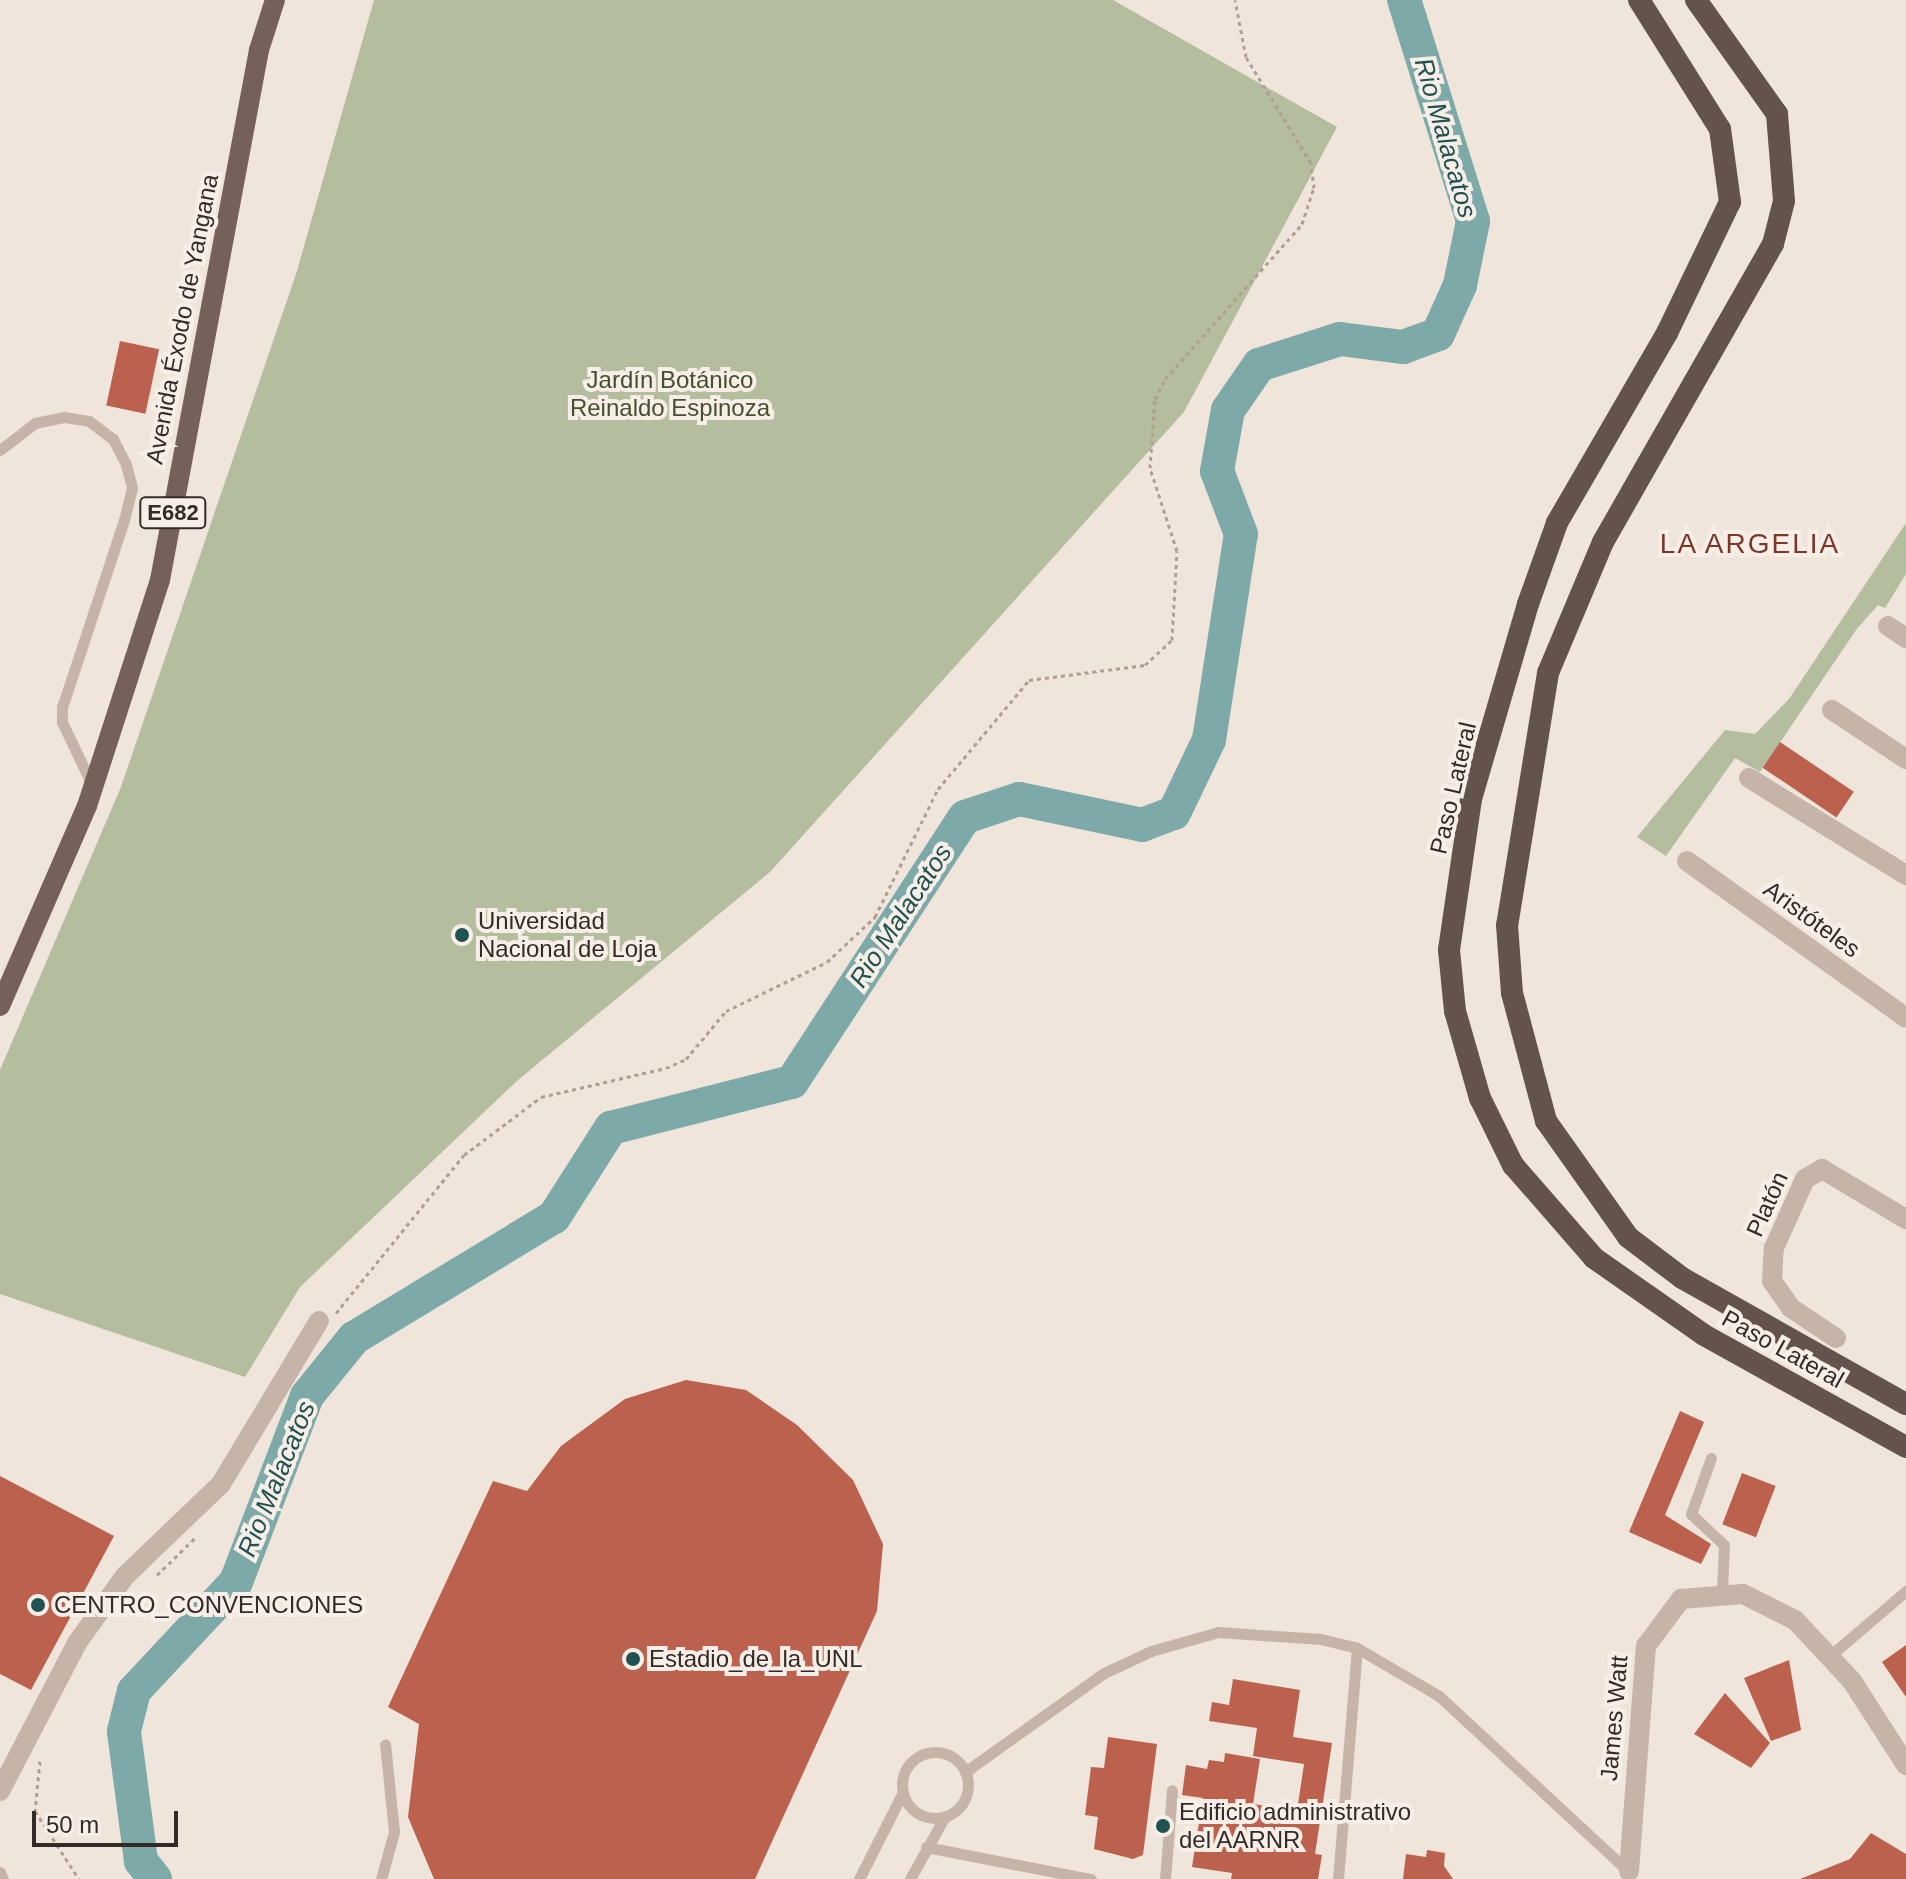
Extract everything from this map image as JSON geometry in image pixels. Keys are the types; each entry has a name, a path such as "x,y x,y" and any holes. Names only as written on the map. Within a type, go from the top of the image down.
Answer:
{"highway":[{"name":"Paso Lateral","path":"1639,0 1720,129 1730,202 1674,320 1557,523 1528,604 1471,799 1449,950 1455,1011 1480,1098 1513,1165 1594,1258 1704,1335 1906,1447"},
{"name":"Paso Lateral","path":"1696,0 1777,114 1784,201 1773,244 1603,542 1553,659 1507,925 1512,993 1546,1121 1628,1237 1682,1278 1906,1404"}],"main road":[{"name":"Avenida Éxodo de Yangana","path":"0,1006 93,788 160,580 259,50 275,0"}],"street":[{"path":"1888,626 1906,638"},
{"path":"1832,710 1906,759"},
{"path":"1749,778 1906,875"},
{"name":"Aristóteles","path":"1687,861 1906,1018"},
{"name":"Platón","path":"1836,1338 1791,1308 1772,1281 1774,1248 1805,1179 1822,1169 1906,1219"},
{"path":"0,1791 77,1643 125,1576 221,1484 323,1324"},
{"path":"1722,1591 1795,1620 1831,1655 1906,1765"},
{"name":"James Watt","path":"1631,1875 1646,1646 1681,1599 1722,1591"}],"lane":[{"path":"0,450 35,423 64,417 89,421 113,439 126,465 132,488 127,510 62,707 62,722 93,788"},
{"path":"1711,1458 1691,1514 1720,1534 1722,1591"},
{"path":"1831,1655 1906,1591"},
{"path":"965,1772 1104,1673 1151,1651 1218,1632 1263,1631 1357,1648 1439,1696 1631,1875"},
{"path":"1338,1879 1357,1648"},
{"path":"381,1879 394,1832 385,1744"},
{"path":"859,1879 903,1792 910,1762 929,1752 951,1756 965,1772 966,1793 945,1816 910,1879"},
{"path":"1165,1879 1172,1790"},
{"path":"903,1792 919,1813 945,1816"},
{"path":"926,1847 1091,1879"},
{"path":"0,1872 3,1879"}],"path":[{"path":"323,1324 464,1155 541,1097 666,1068 686,1059 726,1011 827,962 875,917 938,789 1029,680 1145,665 1172,640 1177,551 1150,468 1155,399 1165,379 1302,224 1314,188 1311,163 1246,57 1235,0"},
{"path":"151,1581 207,1526"},
{"path":"43,1748 35,1811 79,1879"}],"green space":[{"name":"Jardín Botánico Reinaldo Espinoza","path":"374,0 1113,0 1337,127 1184,412 770,872 518,1080 300,1287 245,1377 0,1294 0,1070 121,787 297,271"},
{"path":"1906,523 1906,574 1885,608 1878,605 1856,630 1760,772 1735,758 1666,856 1637,837 1725,730 1755,734 1789,699"}],"building":[{"path":"120,341 159,349 145,414 106,406"},
{"path":"1780,742 1854,792 1836,817 1763,768"},
{"name":"Estadio_de_la_UNL","path":"686,1380 746,1390 797,1425 853,1480 883,1544 877,1611 755,1879 434,1879 408,1817 419,1724 388,1707 493,1481 527,1491 561,1446 625,1399"},
{"path":"1680,1411 1704,1422 1665,1515 1711,1544 1701,1564 1629,1532"},
{"path":"1742,1473 1776,1486 1756,1537 1722,1524"},
{"name":"CENTRO_CONVENCIONES","path":"0,1476 114,1536 31,1690 0,1674"},
{"path":"1906,1645 1906,1697 1882,1662"},
{"path":"1789,1660 1801,1730 1771,1741 1744,1678"},
{"path":"1233,1679 1300,1690 1293,1737 1332,1743 1315,1854 1322,1855 1318,1879 1231,1879 1232,1873 1192,1867 1203,1798 1182,1795 1186,1765 1207,1769 1209,1760 1224,1762 1225,1753 1260,1759 1253,1804 1297,1811 1304,1764 1253,1756 1257,1728 1209,1721 1212,1702 1229,1705"},
{"path":"1725,1693 1770,1743 1751,1768 1694,1734"},
{"path":"1108,1737 1157,1744 1143,1855 1133,1859 1094,1849 1098,1817 1085,1815 1091,1767 1104,1768"},
{"path":"1871,1833 1906,1854 1906,1879 1800,1879 1850,1859"},
{"path":"1427,1850 1445,1853 1444,1866 1453,1879 1403,1879 1406,1854 1426,1857"}],"waterway":[{"name":"Rio Malacatos","path":"155,1879 141,1861 124,1731 134,1691 236,1582 307,1396 354,1338 554,1217 611,1128 792,1082 965,817 1019,799 1142,825 1174,813 1209,740 1241,534 1217,471 1228,410 1259,365 1340,339 1403,347 1438,334 1460,285 1473,221 1404,0"}],"place":[{"name":"Universidad Nacional de Loja","path":"462,935"},
{"name":"CENTRO_CONVENCIONES","path":"38,1605"},
{"name":"Estadio_de_la_UNL","path":"633,1659"},
{"name":"Edificio administrativo del AARNR","path":"1163,1826"}],"district":[{"name":"LA ARGELIA","path":"1750,544"}]}
